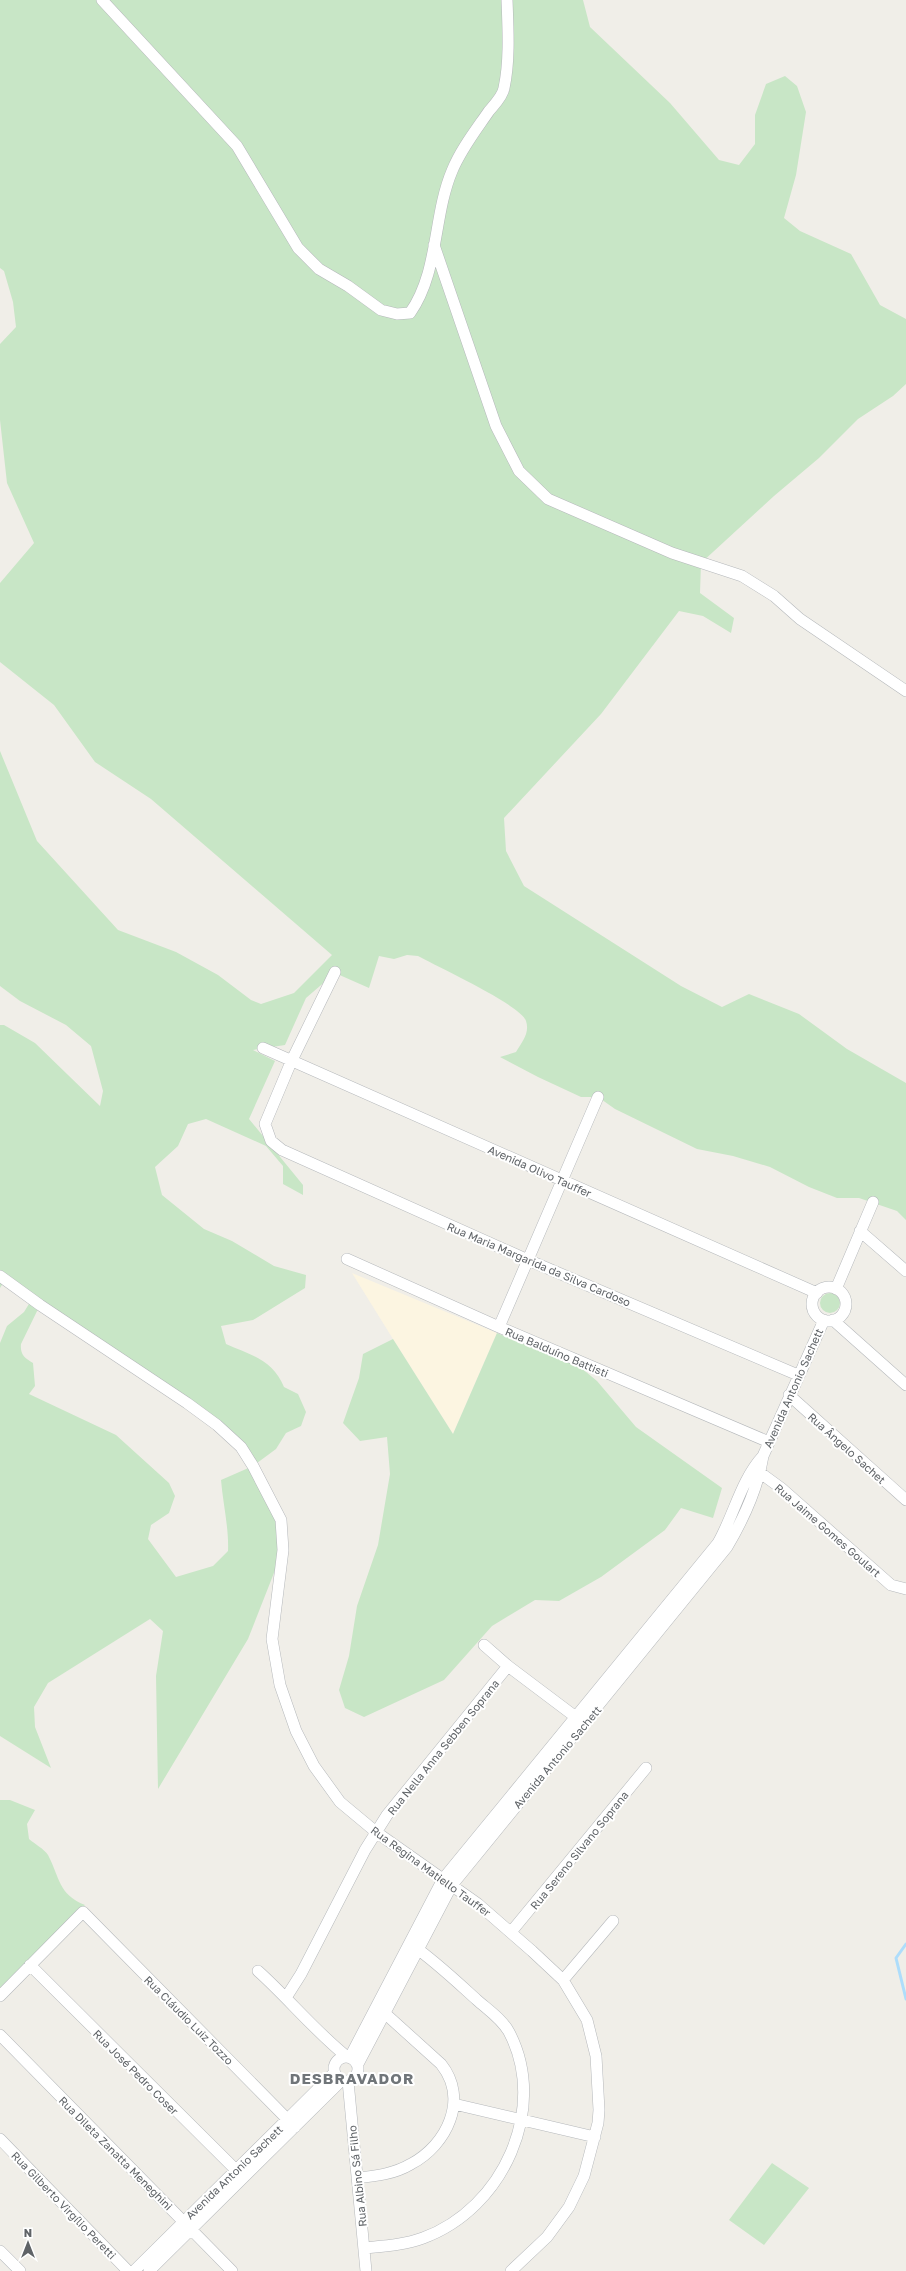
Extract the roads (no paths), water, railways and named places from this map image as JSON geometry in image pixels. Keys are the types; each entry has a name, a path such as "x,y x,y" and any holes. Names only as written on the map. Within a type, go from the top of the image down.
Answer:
{"street":[{"path":"102,0 237,146 298,248 319,269 348,286 381,310 397,314 410,313 421,297 434,245 440,208 452,170 471,137 504,90 508,36 507,0"},
{"path":"434,245 496,426 519,471 548,499 672,553 742,576 774,596 800,619 906,691"},
{"path":"291,1062 335,972"},
{"name":"Avenida Olivo Tauffer","path":"263,1048 291,1062 817,1292"},
{"name":"Rua Maria Margarida da Silva Cardoso","path":"291,1062 265,1124 271,1141 282,1150 528,1260 798,1375"},
{"path":"499,1327 598,1097"},
{"path":"836,1289 873,1202"},
{"path":"860,1231 906,1271"},
{"name":"Rua Balduíno Battisti","path":"347,1259 499,1327 769,1442"},
{"name":"Rua Regina Matiello Tauffer","path":"0,1276 40,1305 187,1403 217,1425 241,1447 253,1466 281,1520 282,1550 272,1639 280,1685 296,1731 314,1766 340,1802 376,1832 448,1882 511,1932 563,1980 587,2020 596,2056 599,2110 595,2137 584,2176 569,2207 547,2237 511,2271"},
{"path":"828,1320 844,1312 846,1306 842,1293 836,1289 826,1288 817,1292 812,1305 818,1316 828,1320 906,1385"},
{"name":"Avenida Antonio Sachett","path":"134,2271 187,2226 340,2075 356,2076 351,2059 380,2009 448,1882 684,1593 718,1543 757,1470 798,1375 828,1320"},
{"name":"Rua Ângelo Sachet","path":"789,1396 906,1500"},
{"name":"Rua Jaime Gomes Goulart","path":"757,1470 891,1585 906,1589"},
{"path":"484,1645 508,1666 580,1721"},
{"name":"Rua Nella Anna Sebben Soprana","path":"287,1996 301,1974 387,1814 508,1666"},
{"name":"Rua Sereno Silvano Soprana","path":"511,1932 646,1768"},
{"name":"Rua Cláudio Luiz Tozzo","path":"30,1966 83,1912 292,2123"},
{"path":"563,1980 613,1921"},
{"path":"364,2248 388,2246 424,2238 462,2217 475,2206 497,2180 510,2156 522,2120 525,2092 516,2047 508,2030 494,2015 414,1946"},
{"path":"0,1996 30,1966"},
{"name":"Rua José Pedro Coser","path":"30,1966 239,2174"},
{"name":"Rua Albino Sá Filho","path":"258,1971 287,1996 326,2040 351,2059"},
{"path":"357,2178 396,2171 424,2156 437,2143 446,2129 454,2104 450,2074 441,2064 380,2009"},
{"name":"Rua Dileta Zanatta Meneghini","path":"0,2035 232,2271"},
{"name":"Rua Albino Sá Filho","path":"326,2040 340,2075 357,2178 366,2271"},
{"path":"340,2075 339,2058 351,2059"},
{"path":"454,2104 595,2137"},
{"name":"Rua Gilberto Virgílio Peretti","path":"0,2139 128,2271"},
{"name":"Avenida Antonio Sachett","path":"149,2271 187,2226"},
{"path":"0,2250 20,2271"}],"waterway":[{"path":"906,1944 896,1958 906,1999"}],"district":[{"name":"DESBRAVADOR","path":"352,2078"}]}
